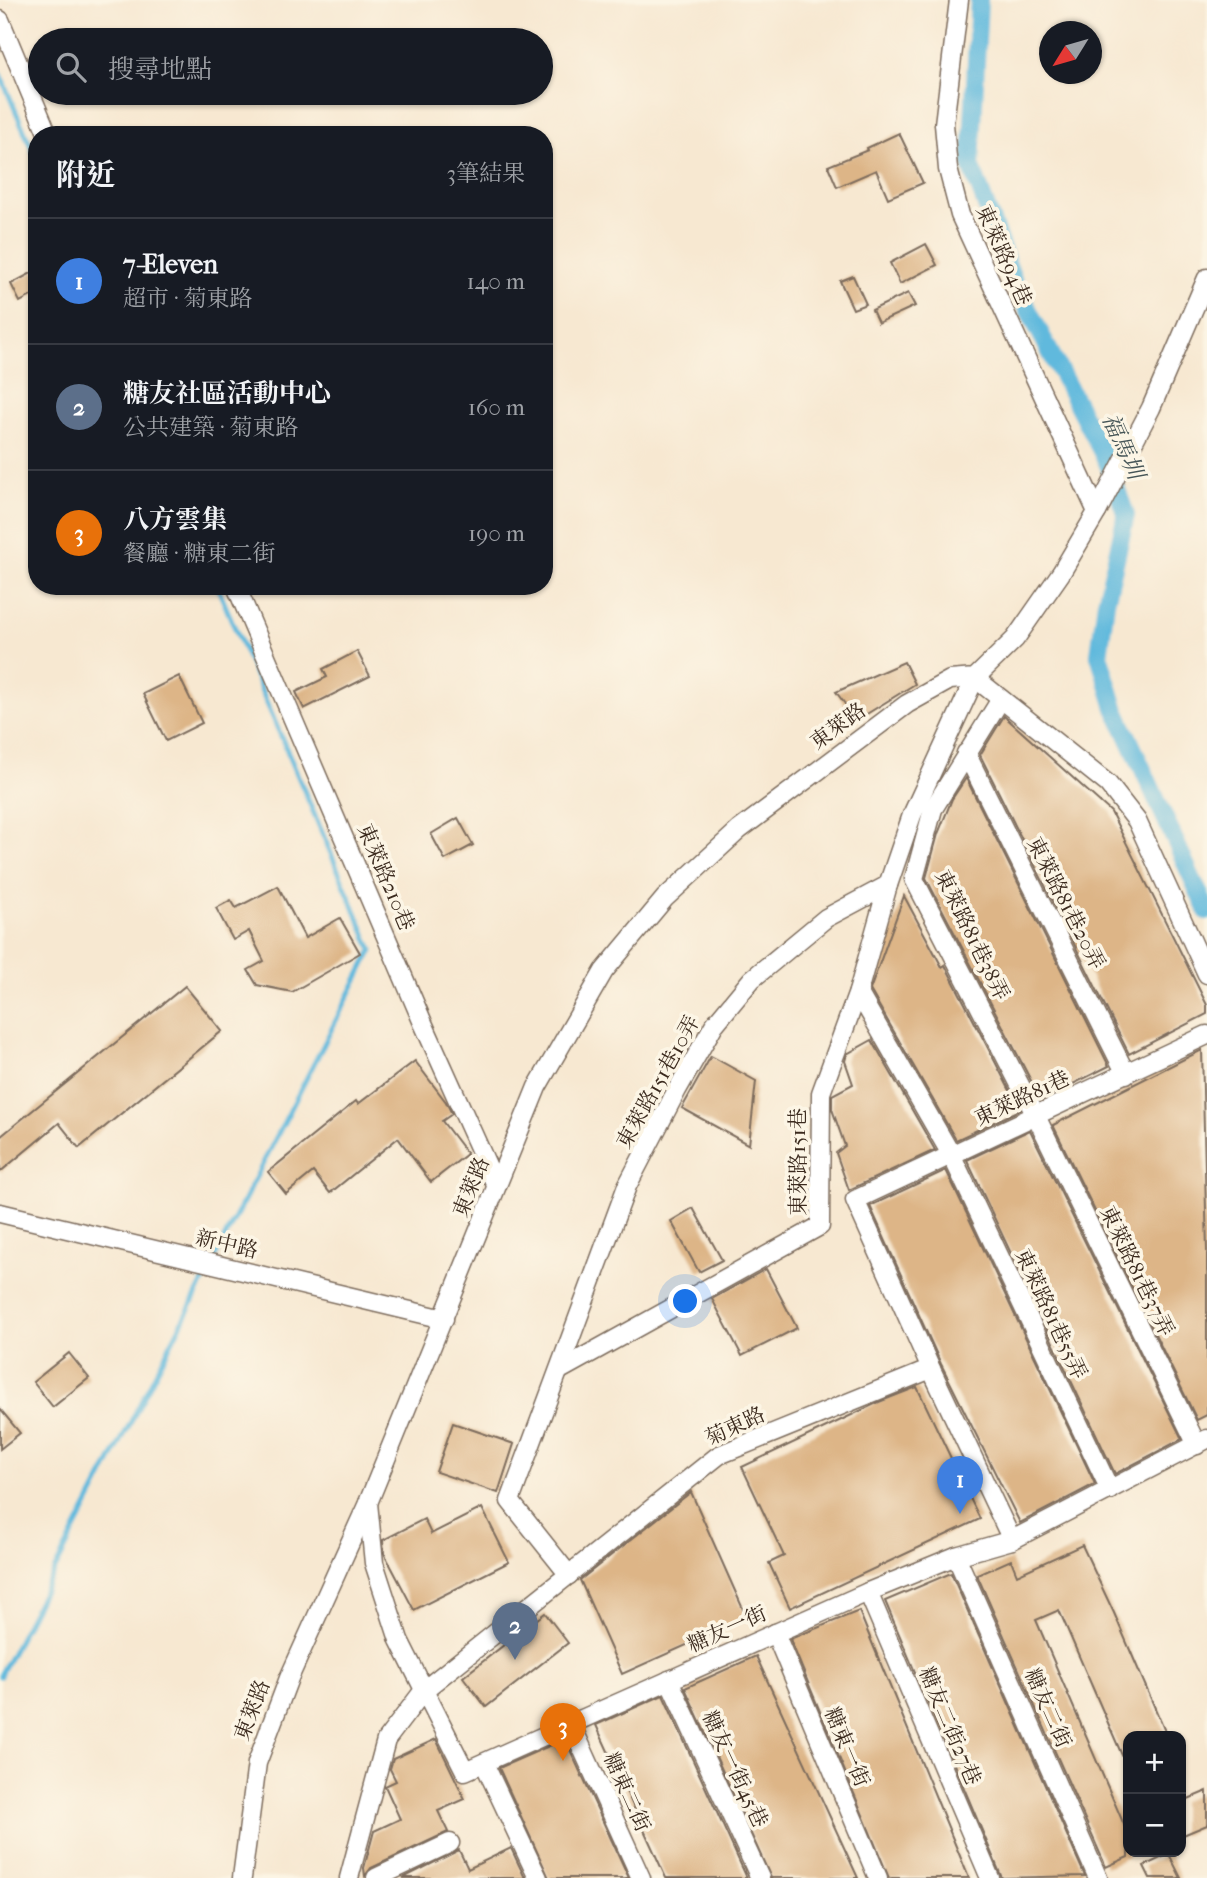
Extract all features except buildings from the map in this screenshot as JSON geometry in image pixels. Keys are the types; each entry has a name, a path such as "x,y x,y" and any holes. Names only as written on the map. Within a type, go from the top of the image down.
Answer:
{"street":[{"name":"東萊路94巷","path":"959,0 944,124 948,169 960,215 1097,512"},
{"path":"0,20 28,87"},
{"path":"35,105 44,126"},
{"path":"1207,278 1151,408 1097,512 1061,573 1015,639 975,678 1108,785 1138,821 1207,974"},
{"name":"東萊路210巷","path":"240,595 423,1023 496,1185"},
{"name":"東萊路151巷","path":"560,1370 820,1226 821,1093 858,992 888,884 912,815 975,678"},
{"name":"東萊路","path":"242,1878 257,1763 289,1678 368,1503 537,1087 604,971 665,898 739,830 907,704 950,680 975,678"},
{"name":"東萊路81巷38弄","path":"1001,699 933,809 914,879 1036,1116"},
{"name":"東萊路81巷20弄","path":"966,753 1126,1074"},
{"name":"東萊路151巷10弄","path":"560,1370 628,1186 714,1025 752,979 827,918 888,884"},
{"name":"東萊路81巷55弄","path":"858,992 952,1157 1110,1490"},
{"name":"東萊路81巷","path":"930,1369 855,1200 952,1157 1207,1035"},
{"name":"東萊路81巷37弄","path":"1036,1116 1202,1442"},
{"name":"新中路","path":"0,1213 444,1319"},
{"path":"930,1369 1012,1540 1202,1442"},
{"name":"菊東路","path":"349,1878 386,1740 424,1689 719,1455 930,1369"},
{"path":"560,1370 510,1501 569,1575"},
{"path":"368,1503 374,1563 400,1640 424,1689"},
{"name":"糖友一街","path":"424,1689 466,1771 868,1592 956,1556 1012,1540"},
{"name":"糖友二街","path":"956,1556 1098,1878"},
{"name":"糖友二街27巷","path":"868,1592 990,1878"},
{"name":"糖東一街","path":"775,1633 878,1878"},
{"name":"糖友一街45巷","path":"669,1680 760,1878"},
{"name":"糖東二街","path":"571,1724 641,1878"},
{"path":"484,1763 538,1878"},
{"path":"376,1878 450,1843"}],"waterway":[{"name":"福馬圳","path":"979,0 971,165 1015,284 1107,462 1126,515 1106,602 1099,655 1115,708 1207,911"},
{"path":"0,74 28,140"},
{"path":"214,1259 372,950 221,595"},
{"path":"0,1676 210,1268"}],"place":[{"name":"7-Eleven","path":"960,1514"},
{"name":"糖友社區活動中心","path":"515,1660"},
{"name":"八方雲集","path":"563,1761"}]}
